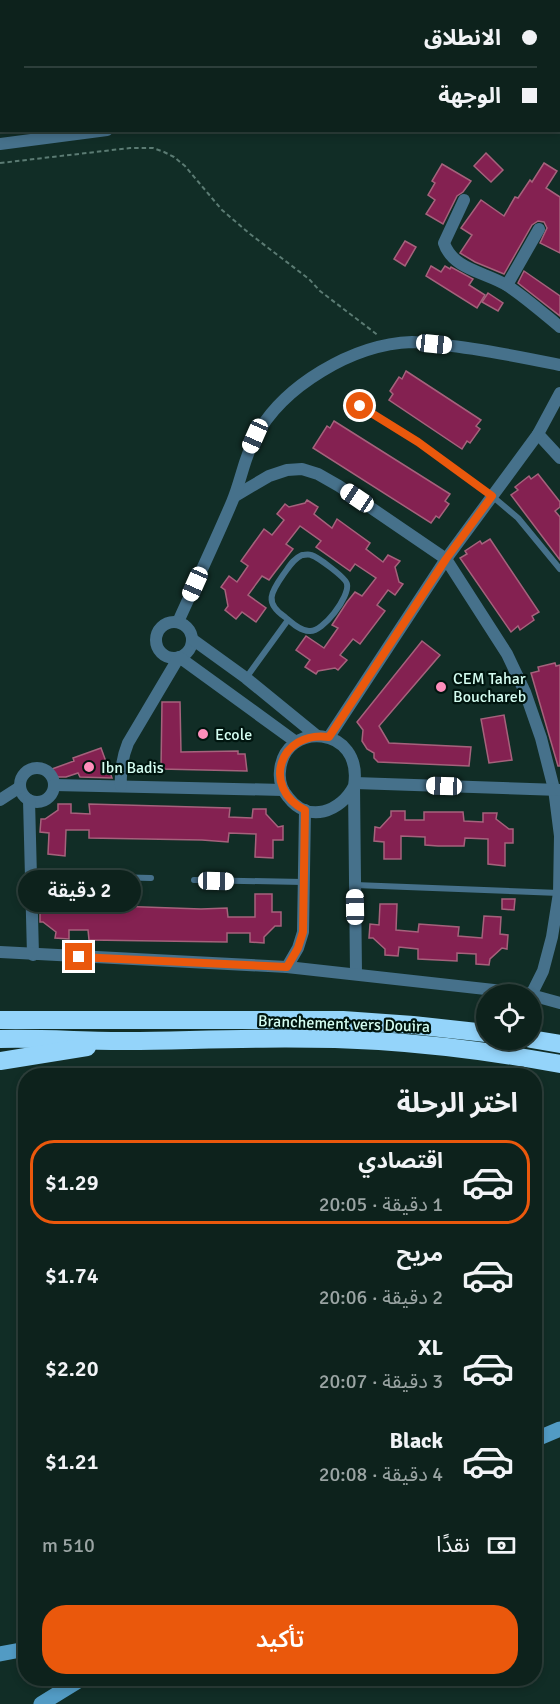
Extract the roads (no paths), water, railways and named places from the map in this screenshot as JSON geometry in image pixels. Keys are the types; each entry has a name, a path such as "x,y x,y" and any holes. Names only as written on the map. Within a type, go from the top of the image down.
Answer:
{"highway":[{"path":"0,1009 133,1020"},
{"path":"0,1020 343,1020 476,1032"},
{"path":"0,1039 65,1038 126,1041"},
{"name":"Branchement vers Douira","path":"126,1041 297,1039 377,1041 442,1047 560,1064"},
{"path":"0,1061 126,1041"},
{"path":"542,1041 560,1044"}],"main road":[{"path":"542,1437 560,1429"},
{"path":"0,1654 18,1651"},
{"path":"41,1704 70,1686"}],"street":[{"path":"0,144 92,132"},
{"path":"464,200 444,243 447,252 458,262 507,285 560,327"},
{"path":"507,285 539,229"},
{"path":"178,622 235,495 243,463 255,436 279,405 306,381 341,361 378,346 412,342 476,349 560,365"},
{"path":"323,736 446,559 538,434 560,393"},
{"path":"538,434 560,458"},
{"path":"235,495 268,476 286,470 302,469 318,474 339,486 446,559 507,654 525,692 557,790 560,836 559,892 552,937 543,971 536,984"},
{"path":"296,742 179,657 163,653 156,637 162,627 178,622 188,628 192,639 323,736 340,742 349,751 356,774 356,974"},
{"path":"121,786 122,757 128,743 179,657 189,650 192,639"},
{"path":"323,736 306,737 296,742 286,752 281,764 280,777 283,790 289,799 305,810 323,812 340,805 349,797 355,785"},
{"path":"34,768 40,768 50,774 54,785 50,796 40,802 29,800 20,788 22,777 34,768"},
{"path":"54,785 283,790"},
{"path":"355,785 557,790"},
{"path":"0,800 20,788"},
{"path":"29,800 33,955"},
{"path":"287,967 298,948 303,932 305,810"},
{"path":"0,952 287,967 476,988"},
{"path":"542,997 560,1003"}],"lane":[{"path":"360,406 418,442 492,496 518,518 560,569"},
{"path":"302,555 311,555 345,578 347,592 325,625 310,632 288,620 276,611 271,596 295,559 302,555"},
{"path":"246,678 288,620"},
{"path":"31,875 151,878"},
{"path":"194,880 303,882"},
{"path":"355,885 559,892"}],"place":[{"name":"CEM Tahar Bouchareb","path":"441,687"},
{"name":"Ecole","path":"203,734"},
{"name":"Ibn Badis","path":"89,767"}]}
